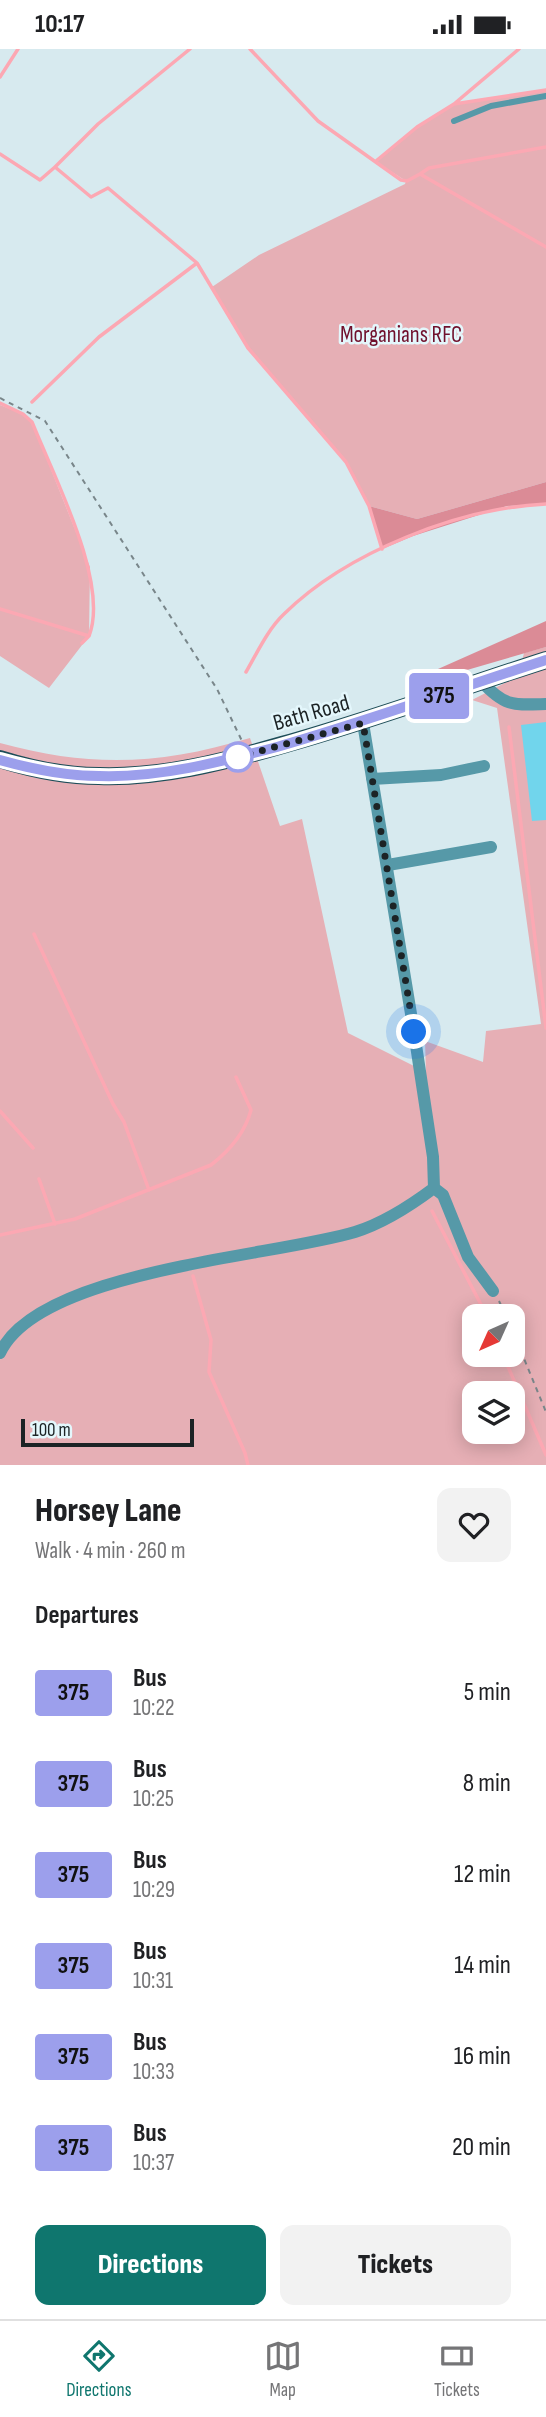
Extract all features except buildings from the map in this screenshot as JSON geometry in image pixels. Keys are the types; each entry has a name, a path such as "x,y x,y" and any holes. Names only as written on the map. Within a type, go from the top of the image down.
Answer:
{"main road":[{"name":"Bath Road","path":"0,759 61,774 99,776 174,771 249,755 363,723 546,660"}],"street":[{"path":"481,681 497,698 508,704 546,704"},
{"path":"363,723 433,1157 434,1188"},
{"path":"372,779 414,770 441,775 484,766"},
{"path":"388,865 491,847"},
{"path":"434,1188 443,1195 468,1257 493,1291"},
{"path":"0,1353 12,1333 27,1322 88,1290 355,1231 413,1204 434,1188"}],"lane":[{"path":"454,121 491,106 546,96"}],"path":[{"path":"0,398 45,421 217,689 249,755"},
{"path":"493,1291 500,1304"},
{"path":"525,1361 546,1412"}],"green space":[{"name":"Morganians RFC","path":"546,90 546,482 417,519 369,506 346,462 248,348 212,287 259,255 405,184 406,181 375,161 417,127 454,104"},
{"path":"0,405 23,414 32,422 90,567 89,636 49,688 0,656"},
{"path":"546,647 546,1465 0,1465 0,743 65,757 125,760 185,754 250,738 280,826 302,819 348,1033 426,1072 425,1041 483,1062 486,1031 541,1024 497,708 472,700 518,676 524,653"}],"shaded area":[{"path":"546,482 546,504 507,506 413,536 382,549 369,506 417,519"},
{"path":"546,621 546,647 443,677 438,669"}],"waterway":[{"path":"0,77 18,49"},
{"path":"55,167 98,124 190,49"},
{"path":"250,49 318,121 401,180 407,181 420,174 546,247"},
{"path":"454,104 519,49"},
{"path":"376,161 417,127 454,104 546,90"},
{"path":"420,174 429,168 546,147"},
{"path":"0,154 40,180 55,167 91,197 108,188 197,263 248,348 346,462 369,506 382,549"},
{"path":"32,402 99,337 197,263"},
{"path":"0,403 23,414 32,422 65,499 86,559 92,588 93,614 89,636"},
{"path":"246,672 278,620 339,571 406,537 441,524 512,507 546,504"},
{"path":"0,609 89,636 82,643"},
{"path":"509,727 546,1028"},
{"path":"34,934 113,1104 124,1122 149,1190"},
{"path":"0,1235 75,1219 211,1165 235,1141 251,1110 236,1077"},
{"path":"0,1111 33,1148"},
{"path":"39,1179 55,1224"},
{"path":"432,1211 481,1304"},
{"path":"193,1276 211,1340 209,1372 248,1465"},
{"path":"508,1367 546,1455"}],"bus line":[{"name":"375","path":"0,760 61,774 138,775 174,771 249,755 363,723 546,660"}],"route":[{"path":"238,757 363,723 414,1032"}]}
